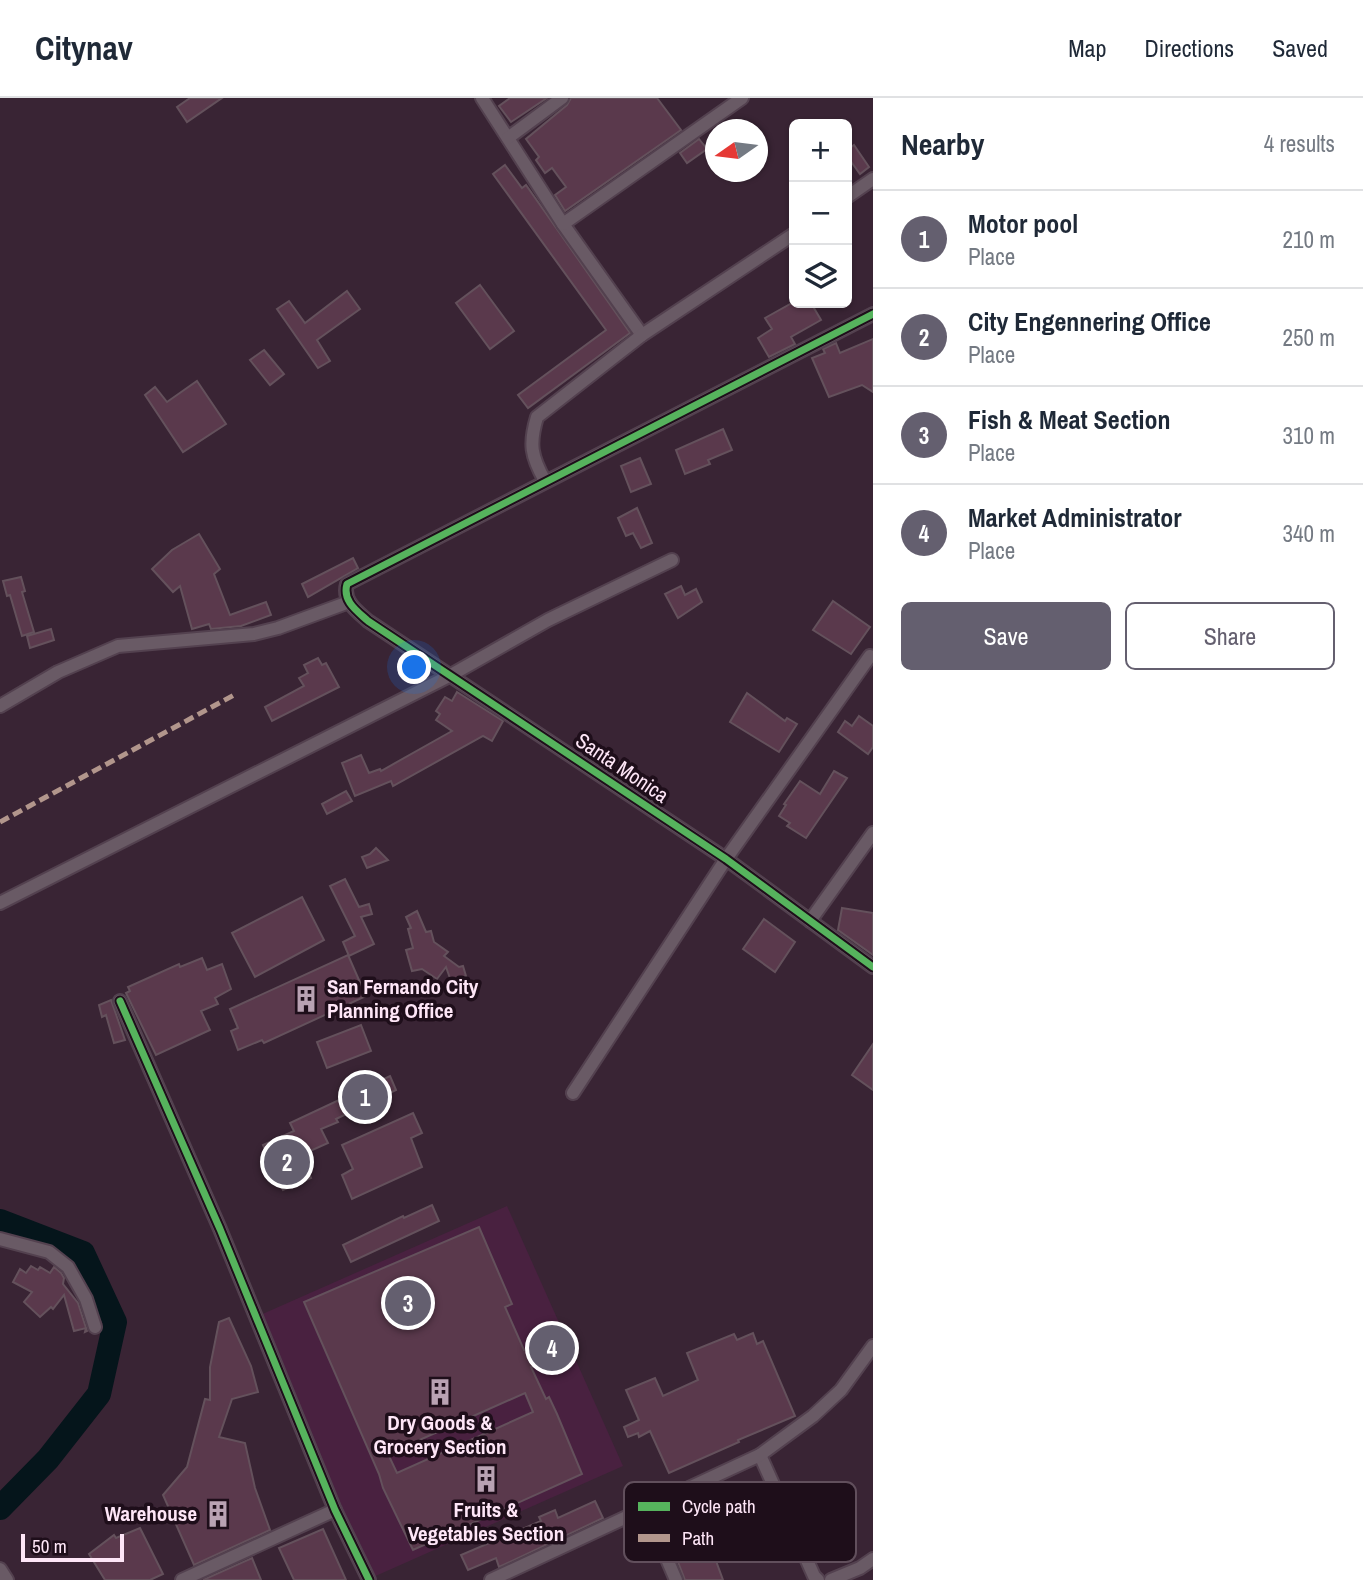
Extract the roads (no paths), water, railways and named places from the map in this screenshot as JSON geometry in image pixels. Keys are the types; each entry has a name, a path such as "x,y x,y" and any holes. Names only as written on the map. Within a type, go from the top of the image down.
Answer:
{"street":[{"path":"482,98 563,224 642,335"},
{"path":"508,138 562,98"},
{"path":"563,224 742,98"},
{"path":"852,194 873,179"},
{"path":"545,481 535,464 531,446 537,417 642,335 789,237"},
{"path":"0,706 58,672 118,646 254,634 349,602 347,584 873,314"},
{"path":"0,903 451,675 513,638 672,560"},
{"name":"Santa Monica","path":"349,602 368,621 726,859 873,967"},
{"path":"573,1093 726,859 870,656"},
{"path":"810,921 873,833"},
{"path":"120,1001 220,1229 335,1510 369,1580"},
{"path":"0,1239 49,1252 68,1267 86,1299 95,1327"},
{"path":"704,1482 760,1455 813,1416 841,1390 873,1346"},
{"path":"760,1455 772,1482"},
{"path":"182,1580 335,1510"},
{"path":"491,1580 624,1520"},
{"path":"831,1580 860,1568 873,1559"},
{"path":"668,1562 676,1580"},
{"path":"808,1562 818,1580"},
{"path":"0,1569 7,1580"}],"waterway":[{"path":"0,1221 83,1253 115,1322 99,1394 48,1459 0,1508"}],"place":[{"name":"San Fernando City Planning Office","path":"306,999"},
{"name":"Motor pool","path":"365,1097"},
{"name":"City Engennering Office","path":"287,1162"},
{"name":"Fish & Meat Section","path":"408,1303"},
{"name":"Market Administrator","path":"552,1348"},
{"name":"Dry Goods & Grocery Section","path":"440,1392"},
{"name":"Fruits & Vegetables Section","path":"486,1479"},
{"name":"Warehouse","path":"218,1514"}]}
